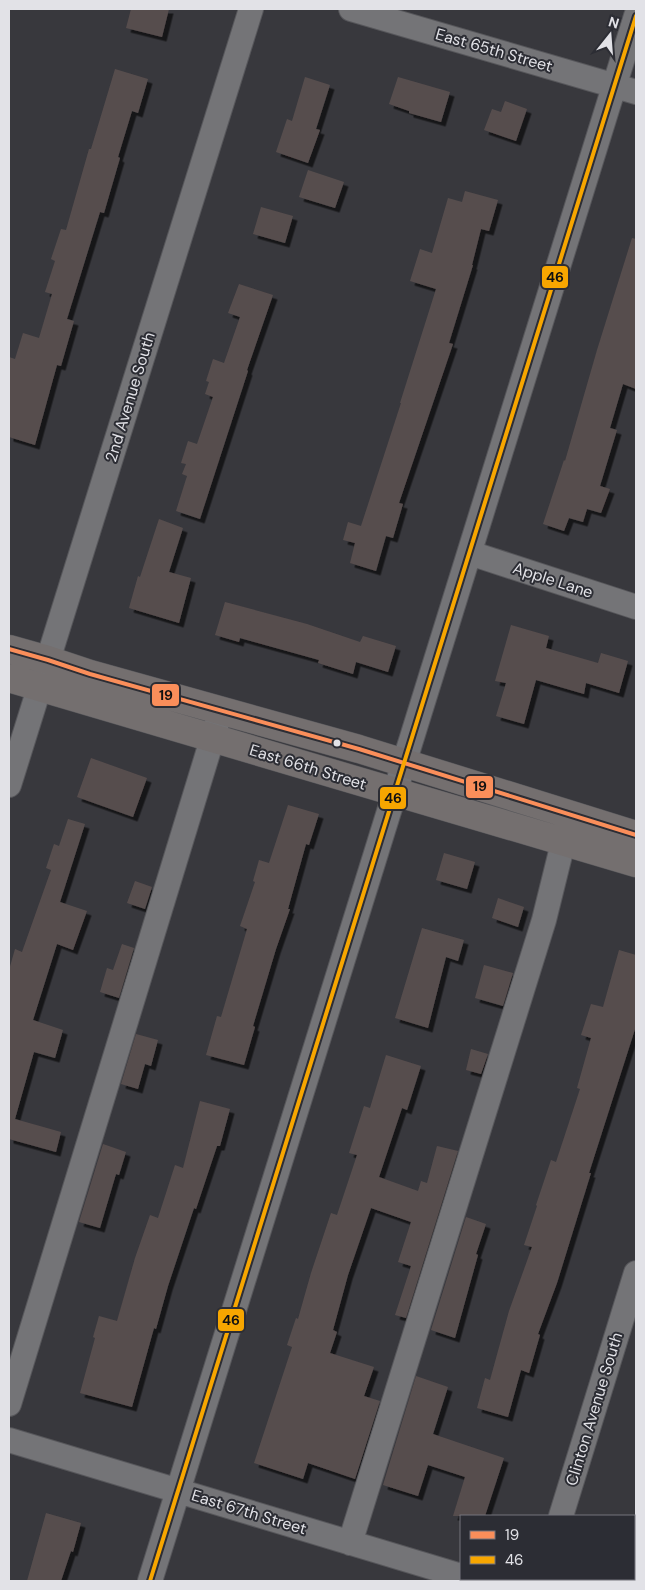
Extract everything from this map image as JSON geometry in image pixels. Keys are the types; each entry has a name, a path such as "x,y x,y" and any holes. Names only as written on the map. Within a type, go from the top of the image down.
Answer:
{"main road":[{"name":"East 66th Street","path":"9,649 90,674 359,749 636,835"},
{"name":"East 66th Street","path":"9,678 636,863"}],"street":[{"name":"2nd Avenue South","path":"9,785 251,9"},
{"name":"East 65th Street","path":"351,9 625,89"},
{"path":"150,1581 470,553 625,89 636,16"},
{"name":"Apple Lane","path":"470,553 636,607"},
{"path":"9,1404 211,738 221,711"},
{"path":"350,1543 544,920 563,843"},
{"name":"Clinton Avenue South","path":"561,1515 636,1273"},
{"name":"East 67th Street","path":"9,1440 460,1576"}],"building":[{"path":"131,9 169,9 162,37 126,28"},
{"path":"115,69 148,79 138,113 132,111 104,213 100,212 67,319 74,321 61,366 57,365 35,445 9,437 9,357 15,359 23,333 39,338 52,294 45,292 55,261 51,259 61,229 66,230 89,149 91,149"},
{"path":"305,77 330,85 316,129 320,130 308,163 276,152 287,119 292,121"},
{"path":"398,77 450,92 441,122 409,113 409,111 389,104"},
{"path":"505,101 527,109 516,141 484,130 492,109 501,112"},
{"path":"308,170 344,182 335,208 299,197"},
{"path":"465,191 498,200 489,231 481,229 473,265 449,343 453,344 399,503 403,504 393,538 386,536 376,571 350,563 355,543 343,540 348,522 361,526 436,289 410,281 420,249 432,253 448,198 462,202"},
{"path":"261,207 293,216 285,243 253,234"},
{"path":"632,238 636,239 636,389 623,384 610,428 617,430 600,486 610,489 601,513 587,509 583,522 569,518 564,531 543,524 565,461"},
{"path":"239,284 273,295 200,519 176,511 187,476 182,474 186,464 181,463 188,441 197,444 213,397 205,394 209,382 206,381 213,359 224,363 240,317 228,313"},
{"path":"159,519 183,528 169,572 191,578 179,623 129,608 138,576 140,577"},
{"path":"225,602 307,624 360,642 363,636 396,646 388,672 356,662 353,674 318,663 319,660 240,638 239,642 215,635"},
{"path":"511,625 549,636 546,648 598,663 601,653 628,661 619,693 586,683 584,694 536,680 524,724 496,716 506,683 495,681"},
{"path":"91,758 147,778 133,817 77,797"},
{"path":"288,805 319,814 309,845 306,844 288,909 290,909 253,1026 255,1027 244,1065 206,1055 217,1016 221,1017 247,929 240,926 255,882 253,881 259,860 269,863"},
{"path":"68,819 85,824 60,902 87,911 73,950 57,944 33,1020 63,1030 55,1058 34,1052 15,1119 61,1132 56,1152 9,1139 9,970 15,949 22,952 51,870 46,868 54,844 59,846"},
{"path":"444,853 475,862 467,889 436,880"},
{"path":"135,881 152,887 145,909 127,903"},
{"path":"498,898 524,907 518,927 492,918"},
{"path":"422,928 464,940 458,961 446,957 428,1028 395,1018"},
{"path":"122,944 134,948 119,998 100,992 107,968 113,970"},
{"path":"619,950 636,955 636,1026 589,1173 591,1173 557,1283 538,1334 540,1335 529,1373 521,1370 508,1417 477,1408 485,1378 490,1380 509,1311 532,1247 524,1245 536,1205 551,1160 556,1162 580,1089 577,1088 591,1038 581,1035 591,1004 603,1007"},
{"path":"484,965 513,973 503,1006 475,998"},
{"path":"136,1034 158,1040 151,1066 145,1064 138,1089 121,1084"},
{"path":"471,1049 488,1054 481,1074 466,1070"},
{"path":"386,1055 421,1066 407,1110 402,1108 379,1177 418,1191 421,1181 427,1183 437,1146 458,1151 406,1318 395,1315 411,1266 398,1262 411,1222 371,1208 348,1275 333,1330 337,1332 330,1353 374,1367 364,1396 380,1401 355,1479 308,1463 303,1479 254,1463 292,1347 287,1345 296,1318 298,1319 331,1213 337,1215 357,1155 349,1153 364,1106 370,1108"},
{"path":"200,1101 230,1109 220,1146 217,1146 196,1209 194,1208 156,1329 154,1328 132,1407 80,1393 99,1316 117,1321 135,1258 150,1215 158,1218 175,1165 183,1168"},
{"path":"103,1144 126,1152 119,1175 116,1174 100,1228 79,1222"},
{"path":"466,1217 486,1224 476,1254 478,1255 455,1338 431,1330"},
{"path":"416,1376 448,1387 433,1434 504,1458 485,1515 453,1516 465,1477 428,1465 418,1496 383,1485"},
{"path":"46,1513 81,1523 73,1552 71,1551 61,1581 27,1581"}],"transit line":[{"name":"46","path":"150,1581 636,16"},
{"name":"19","path":"9,649 90,674 359,749 636,835"}]}
